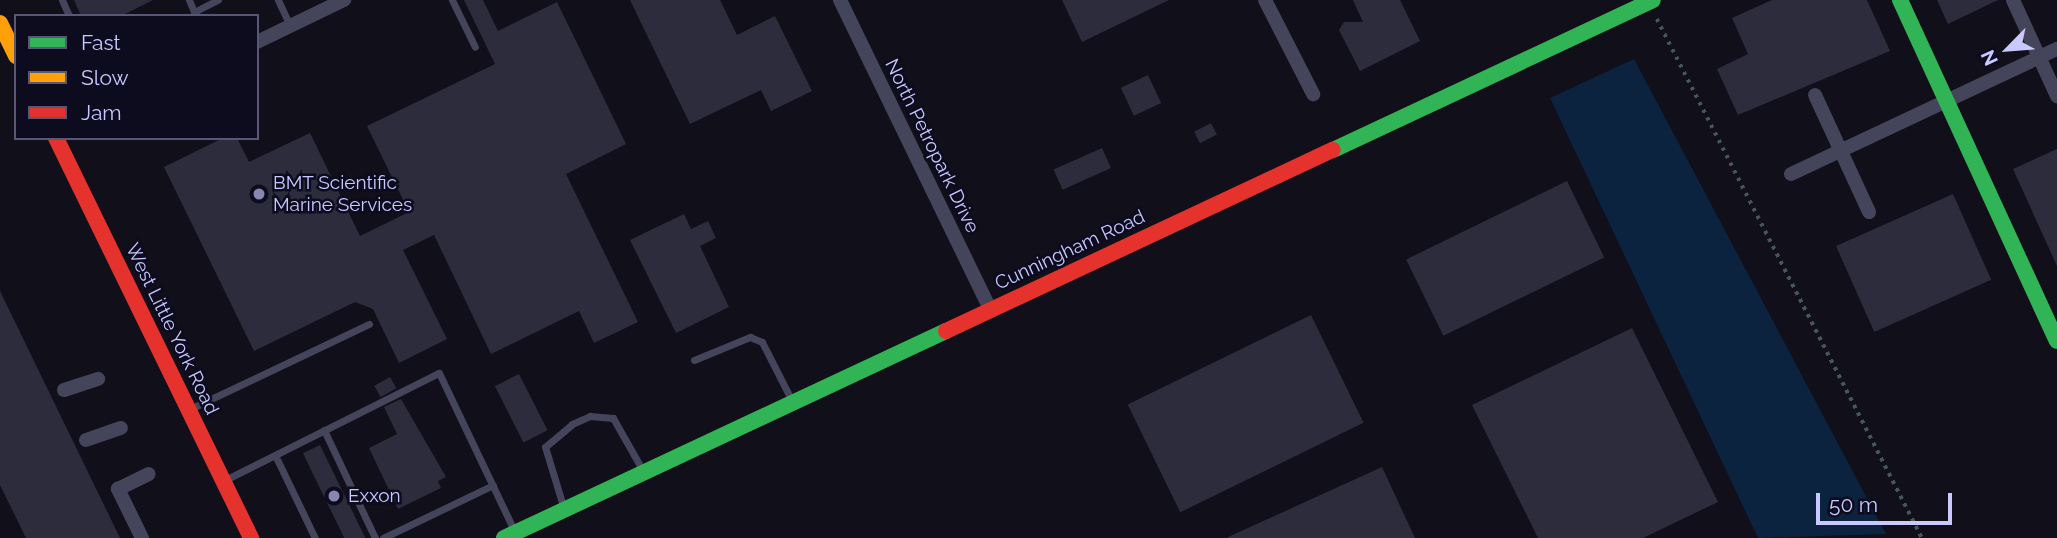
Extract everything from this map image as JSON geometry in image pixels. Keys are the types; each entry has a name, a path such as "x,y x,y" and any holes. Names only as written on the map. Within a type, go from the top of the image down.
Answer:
{"street":[{"name":"North Petropark Drive","path":"840,0 990,309"},
{"path":"1265,0 1313,94"},
{"path":"1900,0 2057,341"},
{"path":"259,41 339,1"},
{"name":"Cunningham Road","path":"510,535 1650,1"},
{"path":"2013,1 2057,96"},
{"path":"0,23 14,52"},
{"path":"1791,174 2057,48"},
{"path":"1815,95 1869,212"},
{"name":"West Little York Road","path":"60,140 251,538"},
{"path":"64,390 98,379"},
{"path":"86,440 121,428"},
{"path":"142,538 118,489 149,474"}],"lane":[{"path":"189,0 194,12 218,0"},
{"path":"278,0 290,26"},
{"path":"452,0 475,47"},
{"path":"188,410 369,324"},
{"path":"694,360 740,337 762,342 792,401"},
{"path":"223,481 439,373 493,485 510,535"},
{"path":"564,509 545,447 572,424 590,416 613,418 643,471"},
{"path":"324,430 375,538"},
{"path":"275,454 315,538"},
{"path":"383,538 493,485"}],"path":[{"path":"1650,1 1922,538"}],"water":[{"path":"1634,59 1886,534 1758,538 1550,98"}],"building":[{"path":"74,0 153,0 125,14 80,14"},
{"path":"464,0 483,0 498,31 557,2 626,144 566,174 638,322 594,343 579,311 491,354 434,235 403,250 447,339 399,363 373,309 355,302 254,351 164,167 219,140 238,140 249,162 310,133 360,236 409,212 367,126 495,64"},
{"path":"630,0 720,0 737,35 775,16 812,91 771,111 761,90 690,124"},
{"path":"1062,0 1169,0 1082,42"},
{"path":"1353,0 1400,0 1420,41 1360,71 1339,30 1344,22 1363,22"},
{"path":"1772,0 1867,0 1890,51 1738,115 1717,69 1748,54 1732,18"},
{"path":"1937,0 1998,0 1948,24"},
{"path":"1148,75 1161,103 1134,116 1121,88"},
{"path":"1211,123 1217,135 1200,143 1194,132"},
{"path":"1102,148 1111,168 1063,190 1054,170"},
{"path":"2057,149 2057,266 2013,169"},
{"path":"1567,181 1604,257 1443,336 1406,259"},
{"path":"1953,194 1991,280 1874,332 1836,246"},
{"path":"684,214 691,229 708,221 716,238 700,246 729,307 676,333 630,240"},
{"path":"0,291 120,538 26,538 0,485"},
{"path":"1311,315 1364,423 1180,512 1128,404"},
{"path":"1632,328 1718,502 1643,538 1538,538 1472,405"},
{"path":"519,374 548,430 524,442 495,386"},
{"path":"390,377 396,388 381,397 374,386"},
{"path":"401,399 446,477 438,481 441,488 398,509 369,448 397,434 384,407"},
{"name":"Exxon","path":"320,445 365,538 344,538 303,453"},
{"path":"1382,467 1415,538 1226,538"}],"traffic: fast":[{"path":"1333,150 1653,0"},
{"path":"1900,0 2057,341"},
{"path":"504,538 946,331"}],"traffic: slow":[{"path":"0,23 14,52"}],"traffic: jam":[{"path":"57,140 251,538"},
{"path":"946,331 1333,150"}],"place":[{"name":"BMT Scientific Marine Services","path":"259,194"},
{"name":"Exxon","path":"334,496"}]}
